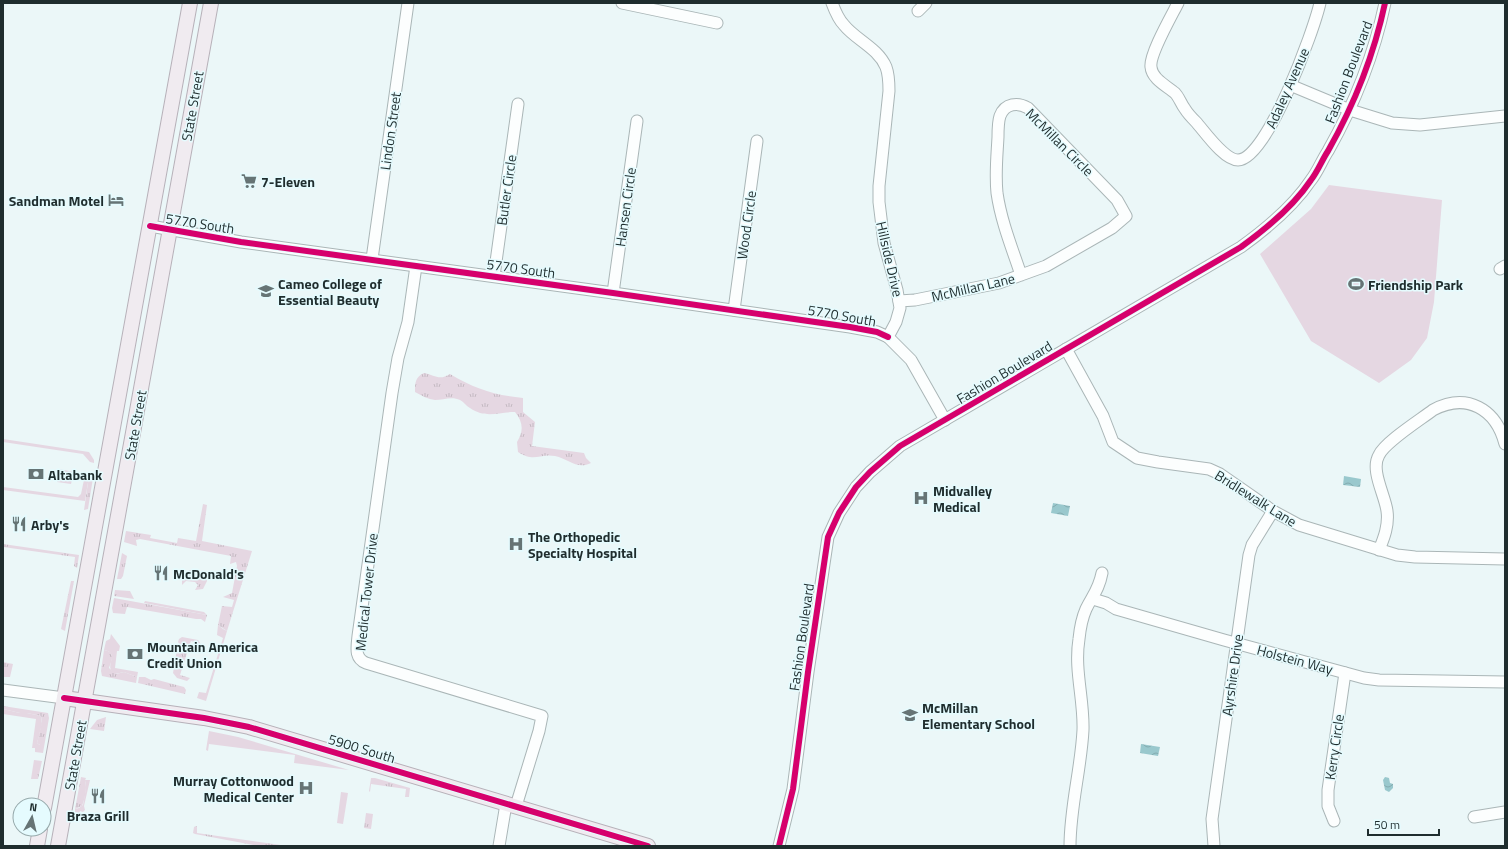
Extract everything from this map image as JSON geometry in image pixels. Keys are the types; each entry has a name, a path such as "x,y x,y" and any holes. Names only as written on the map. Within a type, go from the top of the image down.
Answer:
{"main road":[{"name":"State Street","path":"46,797 190,3"},
{"name":"State Street","path":"58,846 211,3"},
{"name":"5900 South","path":"64,698 204,718 249,727 511,805 619,842 648,846"}],"street":[{"name":"Lindon Street","path":"372,259 408,3"},
{"path":"622,3 717,23"},
{"name":"Hillside Drive","path":"832,3 835,12 844,25 871,48 881,59 886,67 889,78 879,186 879,202 884,243 900,301 898,316 888,337"},
{"path":"918,11 926,3"},
{"name":"Adaley Avenue","path":"1178,3 1153,55 1150,66 1158,79 1176,94 1185,110 1223,152 1232,159 1238,160 1248,157 1265,135 1276,117 1316,19 1320,3"},
{"name":"Fashion Boulevard","path":"779,846 793,789 828,537 845,502 870,472 900,446 1241,248 1260,233 1287,208 1311,180 1350,110 1377,38 1385,3"},
{"path":"1290,85 1350,110 1392,123 1420,125 1505,116"},
{"name":"Butler Circle","path":"494,276 518,104"},
{"name":"McMillan Circle","path":"1021,275 1003,219 997,193 996,170 1000,117 1006,107 1011,104 1018,104 1028,108 1117,200 1126,216"},
{"name":"Hansen Circle","path":"613,292 637,121"},
{"name":"Wood Circle","path":"734,310 757,141"},
{"name":"McMillan Lane","path":"900,301 915,300 999,283 1046,266 1112,228 1126,216"},
{"name":"5770 South","path":"150,226 241,242 613,292 850,327 877,332 888,337"},
{"name":"Medical Tower Drive","path":"416,266 408,322 398,358 392,393 358,636 357,653 361,660 366,663 542,716 539,731 511,805"},
{"path":"888,337 910,360 945,420"},
{"name":"Bridlewalk Lane","path":"1066,349 1103,416 1113,442 1137,458 1209,469 1220,474 1273,511 1298,525 1397,555 1415,557 1505,559"},
{"path":"1379,550 1386,530 1387,516 1386,505 1376,471 1376,461 1379,454 1388,444 1433,410 1454,402 1465,403 1484,410 1498,424 1505,444"},
{"name":"Ayrshire Drive","path":"1214,846 1212,832 1213,813 1249,555 1252,545 1273,511"},
{"path":"1070,846 1083,732 1083,710 1077,668 1078,650 1083,619 1092,598 1100,585 1102,573"},
{"name":"Holstein Way","path":"1092,598 1106,603 1116,609 1364,678 1380,680 1505,682"},
{"name":"Kerry Circle","path":"1334,821 1328,806 1328,790 1345,673"},
{"name":"5900 South","path":"3,690 64,698"},
{"path":"499,846 511,805"},
{"path":"1474,817 1505,812"}],"green space":[{"name":"Friendship Park","path":"1329,185 1442,200 1434,302 1427,338 1411,360 1379,383 1311,341 1260,254 1311,209"},
{"path":"424,373 437,377 443,377 450,374 468,384 485,390 523,398 523,412 535,422 532,446 584,453 586,458 591,463 586,465 577,465 560,457 550,455 529,457 518,452 517,442 521,434 522,427 520,419 515,412 492,414 481,413 470,408 457,399 451,398 435,400 425,397 415,392 416,381 419,376"},
{"path":"3,439 89,452 94,460 94,463 90,462 83,454 3,442"},
{"path":"59,469 74,472 71,484 57,482"},
{"path":"86,473 92,474 89,476 85,501 3,490 3,487 78,497 81,494"},
{"path":"89,476 93,478 88,509 84,510"},
{"path":"203,504 207,505 202,541 252,551 227,631 218,625 222,606 232,607 234,600 223,597 232,593 237,566 236,562 230,564 231,556 140,539 136,540 137,546 124,542 126,531 151,535 150,538 177,543 178,538 196,541"},
{"path":"3,544 79,555 77,568 74,566 75,557 3,547"},
{"path":"122,553 127,556 123,576 121,579 117,579"},
{"path":"189,570 198,571 205,575 207,581 203,589 195,590 198,585 195,582 186,581 182,585 182,577 188,575"},
{"path":"71,581 74,581 65,631 61,629"},
{"path":"115,590 130,591 134,599 114,596"},
{"path":"114,598 207,615 205,622 201,619 127,607 125,614 113,613 112,608"},
{"path":"145,601 204,612 207,615 144,603"},
{"path":"218,625 227,631 206,701 197,698 199,692 206,693 223,638 217,635"},
{"path":"111,634 120,646 119,651 117,651 115,668 138,672 137,677 124,672 115,674 112,671 110,667 112,657 111,654 104,650 106,641 110,639"},
{"path":"182,637 198,640 201,644 191,641 189,646 180,645 178,642"},
{"path":"180,647 188,650 180,675 190,678 187,681 177,678 173,673 177,649"},
{"path":"104,650 112,654 109,668 116,674 124,672 137,677 136,683 102,676 101,671"},
{"path":"3,662 13,664 10,677 3,677"},
{"path":"139,677 145,677 151,680 154,679 184,687 186,690 185,694 138,683"},
{"path":"3,706 48,713 49,718 43,753 35,752 35,748 38,748 40,745 37,743 42,722 41,716 3,709"},
{"path":"3,709 41,716 42,724 37,743 41,746 41,748 32,748 36,719 3,714"},
{"path":"106,717 104,731 90,729 97,720"},
{"path":"209,731 238,737 349,770 294,763 295,755 209,744 208,751 206,750"},
{"path":"34,760 42,761 38,779 31,779"},
{"path":"81,777 86,778 85,794 82,806 75,809"},
{"path":"371,778 410,788 409,797 405,797 406,789 371,784 370,792"},
{"path":"85,780 90,780 84,806 85,810 83,812 80,811 79,813 75,812 75,809 83,805 86,788"},
{"path":"341,792 348,793 343,824 337,823"},
{"path":"366,813 373,814 371,829 364,828"},
{"path":"197,826 197,833 288,846 259,846 195,834 193,833 194,827"}],"water":[{"path":"1344,476 1361,479 1360,487 1343,485"},
{"path":"1053,503 1070,506 1068,516 1051,513"},
{"path":"1141,744 1160,747 1158,756 1140,753"},
{"path":"1385,777 1389,778 1390,783 1393,784 1393,788 1389,792 1385,790 1383,780"}],"cycle path":[{"path":"779,846 793,789 808,672 828,537 839,513 856,487 870,472 900,446 1241,247 1279,217 1304,190 1313,177 1355,98 1369,61 1385,3"},
{"path":"150,226 241,242 850,327 877,332 888,337"},
{"path":"64,698 204,718 249,727 648,846"}],"place":[{"name":"7-Eleven","path":"249,181"},
{"name":"Sandman Motel","path":"116,200"},
{"name":"Friendship Park","path":"1356,284"},
{"name":"Cameo College of Essential Beauty","path":"266,291"},
{"name":"Altabank","path":"36,474"},
{"name":"Midvalley Medical","path":"921,498"},
{"name":"Arby's","path":"19,524"},
{"name":"The Orthopedic Specialty Hospital","path":"516,544"},
{"name":"McDonald's","path":"161,573"},
{"name":"Mountain America Credit Union","path":"135,654"},
{"name":"McMillan Elementary School","path":"910,715"},
{"name":"Murray Cottonwood Medical Center","path":"306,788"},
{"name":"Braza Grill","path":"98,796"}]}
